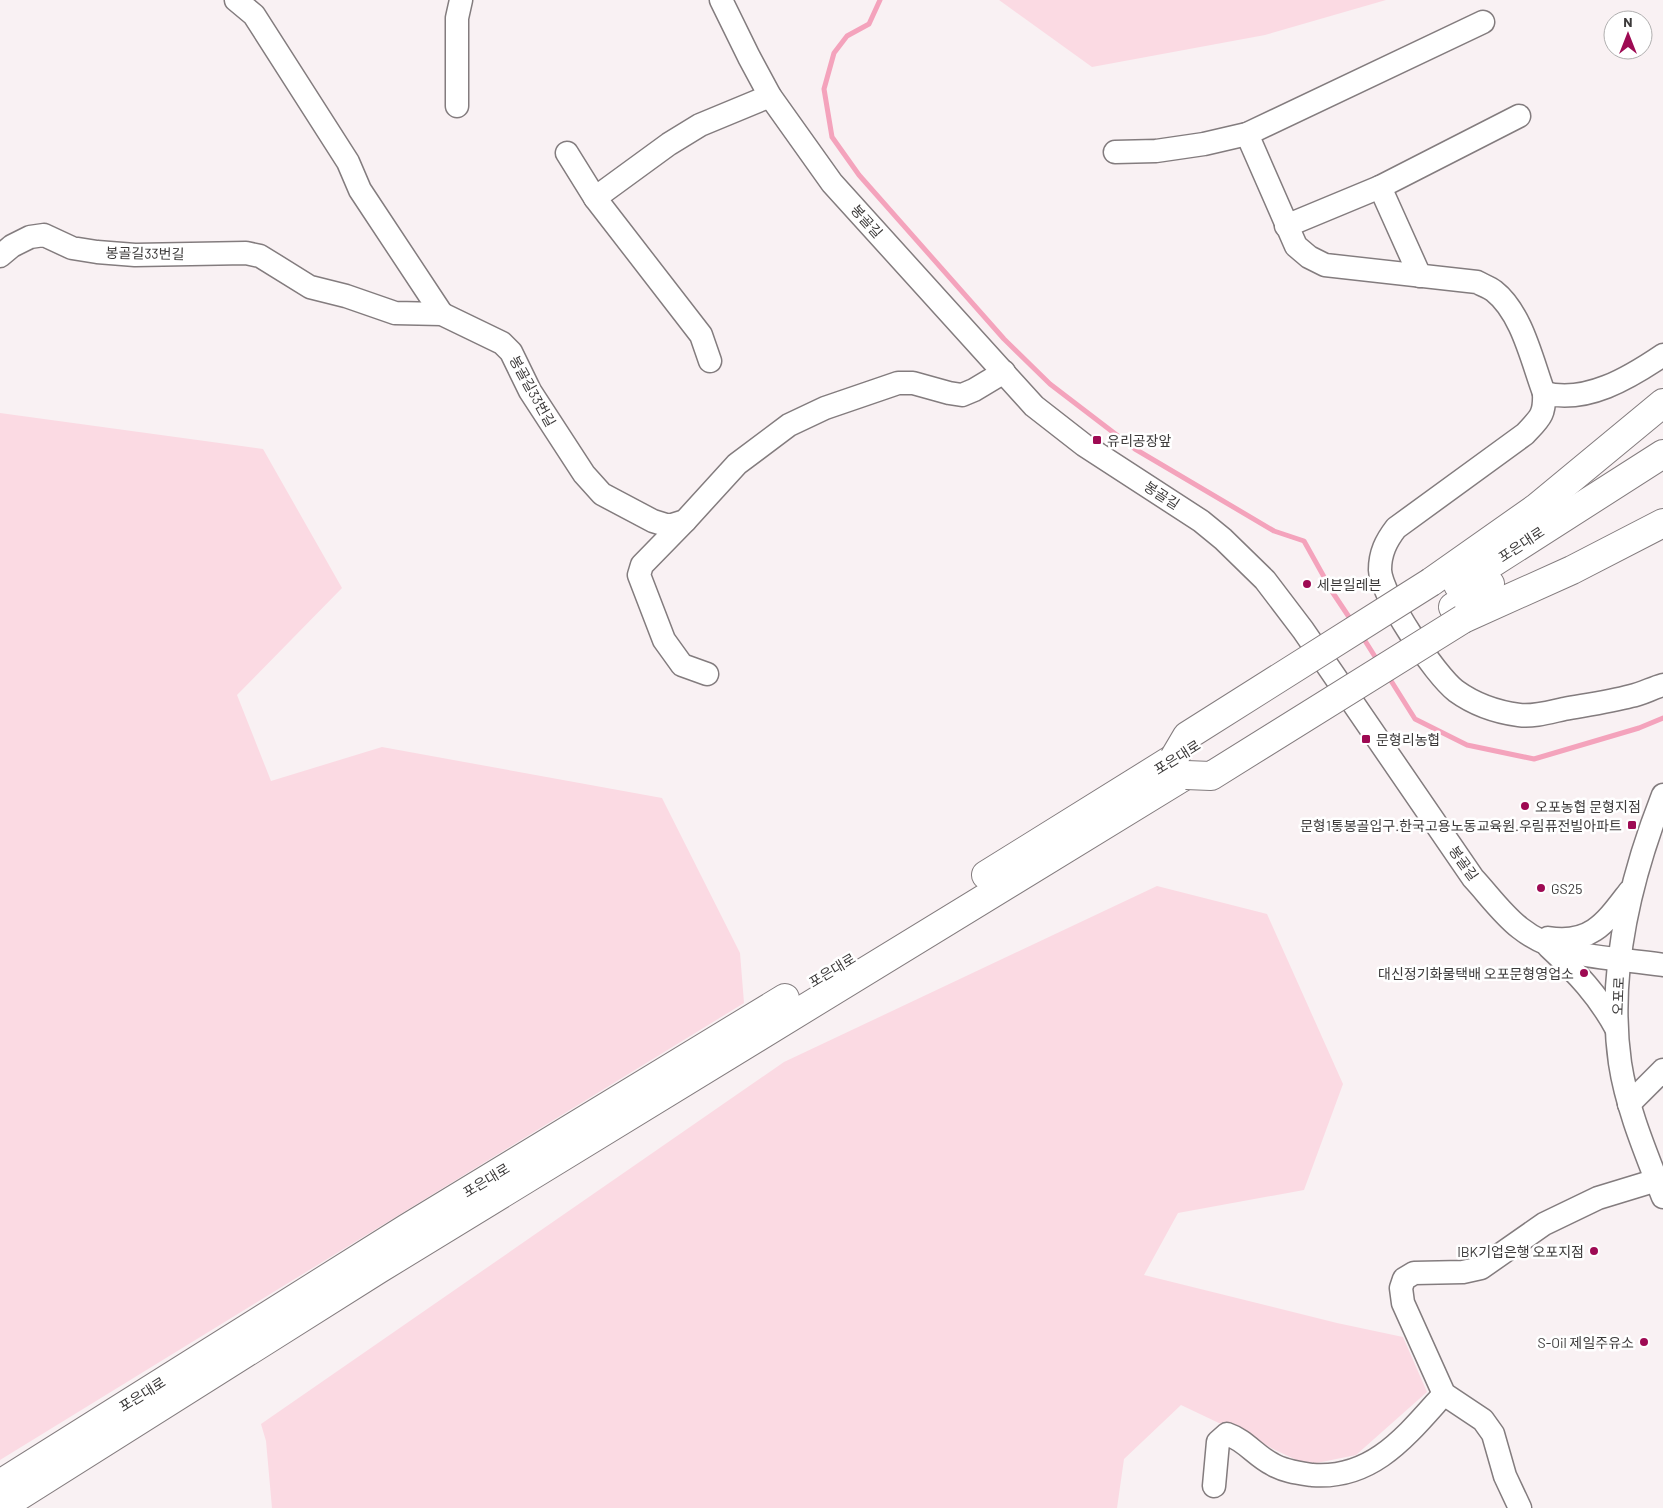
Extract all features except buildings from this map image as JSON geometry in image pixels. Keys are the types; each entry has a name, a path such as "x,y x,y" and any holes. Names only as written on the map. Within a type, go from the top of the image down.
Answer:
{"highway":[{"path":"1663,403 1536,508 1447,601 1210,776 1180,767 1187,736 1447,601 1572,570 1663,523"},
{"name":"포은대로","path":"1447,601 1663,454"},
{"name":"포은대로","path":"1447,601 1663,476"},
{"name":"포은대로","path":"0,1484 398,1233 920,917 1180,767"},
{"name":"포은대로","path":"0,1508 1180,767"}],"street":[{"path":"236,0 254,15 348,162 360,190 442,314"},
{"path":"457,106 457,18 461,0"},
{"name":"봉골길","path":"721,0 770,96 832,183 1034,406 1084,445 1201,521 1223,539 1265,580 1303,630 1473,878 1504,913 1520,928 1537,939 1568,951 1663,966"},
{"path":"1116,152 1156,150 1204,144 1247,134 1483,22"},
{"path":"595,198 669,144 700,125 770,96"},
{"path":"1286,226 1380,187 1519,116"},
{"path":"1247,134 1296,246 1309,257 1325,265 1476,282 1493,290 1508,306 1518,323 1544,393 1545,409 1537,422 1525,434 1396,528 1386,541 1382,553 1380,571 1386,593 1438,674 1455,690 1473,701 1496,711 1522,716 1633,696 1663,684"},
{"path":"567,152 595,198 701,335 710,361"},
{"path":"1380,187 1420,276"},
{"name":"봉골길33번길","path":"0,256 12,246 30,237 44,235 72,248 97,252 135,254 246,252 260,256 310,287 346,296 395,313 442,314 502,343 511,352 530,391 584,474 602,494 653,521 669,526 685,521"},
{"path":"1544,393 1558,396 1578,395 1607,387 1636,373 1663,355"},
{"path":"707,674 682,664 664,640 639,575 642,565 738,464 790,425 816,412 898,383 913,383 962,395 1004,372"},
{"name":"오포로","path":"1660,1188 1629,1104 1620,1064 1617,1030 1619,960 1633,886 1663,795"},
{"path":"1537,939 1582,936 1596,930 1607,921 1633,886"},
{"path":"1537,939 1583,979 1617,1030"},
{"path":"1629,1104 1663,1070"},
{"path":"1520,1508 1505,1476 1493,1434 1483,1420 1444,1394 1404,1303 1401,1288 1404,1279 1414,1273 1463,1272 1481,1268 1544,1224 1598,1198 1660,1188"},
{"path":"1214,1486 1218,1442 1227,1434 1236,1437 1272,1465 1300,1474 1328,1476 1351,1472 1374,1461 1404,1438 1444,1394"}],"shaded area":[{"path":"999,0 1386,0 1265,35 1092,67"},
{"path":"0,413 263,449 342,588 237,695 271,781 382,747 662,798 740,953 744,1003 0,1460"},
{"path":"1157,886 1267,914 1343,1084 1304,1190 1178,1213 1144,1275 1337,1323 1403,1337 1427,1392 1356,1455 1307,1465 1181,1405 1124,1459 1117,1508 272,1508 266,1441 261,1424 784,1062"}],"waterway":[{"path":"880,0 869,24 847,36 834,53 824,89 832,137 859,175 1004,339 1050,384 1135,449 1274,531 1304,541 1333,593 1353,623"},
{"path":"1362,636 1379,663"},
{"path":"1388,676 1415,719 1467,745 1534,759 1639,728 1663,718"}],"place":[{"name":"유리공장앞","path":"1097,440"},
{"name":"세븐일레븐","path":"1307,584"},
{"name":"문형리농협","path":"1366,739"},
{"name":"오포농협 문형지점","path":"1525,806"},
{"name":"문형1통봉골입구.한국고용노동교육원.우림퓨전빌아파트","path":"1632,825"},
{"name":"GS25","path":"1541,888"},
{"name":"대신정기화물택배 오포문형영업소","path":"1584,973"},
{"name":"IBK기업은행 오포지점","path":"1594,1251"},
{"name":"S-Oil 제일주유소","path":"1644,1342"}]}
